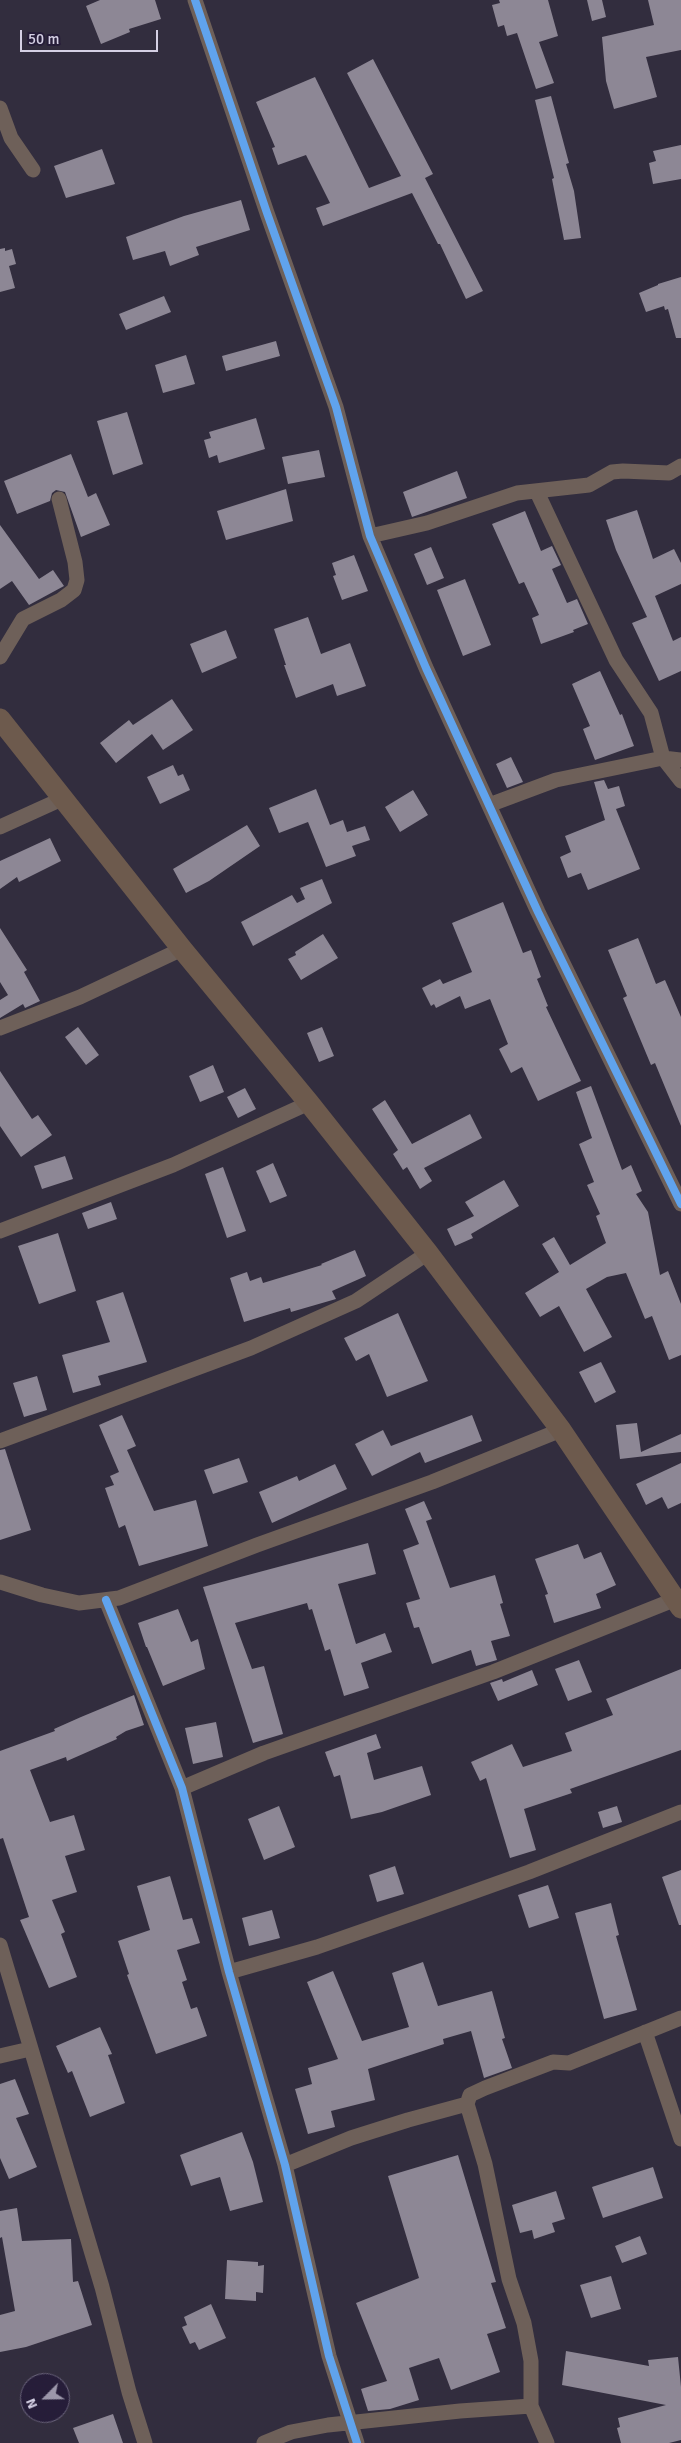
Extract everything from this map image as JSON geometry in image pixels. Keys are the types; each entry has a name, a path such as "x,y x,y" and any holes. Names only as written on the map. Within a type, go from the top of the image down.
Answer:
{"main road":[{"path":"0,719 182,949 310,1104 428,1253 561,1430 678,1604"}],"street":[{"path":"195,0 336,407 370,536 426,668 538,912 681,1204"},
{"path":"0,108 11,138 32,170"},
{"path":"370,536 427,523 517,493 589,485 612,472 669,473 681,466"},
{"path":"537,492 616,660 651,713 663,758 681,781"},
{"path":"0,657 23,619 60,600 74,590 76,562 58,499"},
{"path":"489,805 556,780 663,758 681,760"},
{"path":"0,827 64,798"},
{"path":"0,1028 80,997 182,949"},
{"path":"0,1231 172,1165 310,1104"},
{"path":"0,1441 251,1348 356,1301 428,1253"},
{"path":"0,1582 79,1603 119,1598 273,1538 432,1482 561,1430"},
{"path":"106,1600 182,1788 229,1972 285,2165 329,2356 356,2443"},
{"path":"182,1788 264,1753 678,1604"},
{"path":"229,1972 317,1946 420,1911 529,1872 681,1812"},
{"path":"0,1945 30,2049 51,2113 84,2232 102,2287 129,2392 145,2443"},
{"path":"548,2443 531,2406 531,2361 524,2323 510,2279 485,2164 467,2104 470,2095 485,2088 553,2062 569,2063 681,2018"},
{"path":"645,2032 681,2139"},
{"path":"0,2056 30,2049"},
{"path":"285,2165 389,2126 467,2104"},
{"path":"264,2443 291,2432 350,2423 460,2411 531,2406"}],"building":[{"path":"100,0 155,0 161,19 129,29 130,32 101,44 86,6"},
{"path":"499,0 548,0 558,36 539,42 554,83 536,89 517,33 507,36 504,25 498,27 492,5 500,3"},
{"path":"587,0 602,0 606,17 592,21"},
{"path":"648,0 681,0 681,50 646,57 657,97 614,109 606,81 602,37 654,25"},
{"path":"373,59 433,174 425,178 483,291 466,299 440,244 438,244 412,193 323,226 316,208 330,203 306,155 278,165 272,148 275,147 256,102 315,77 369,188 401,176 347,73"},
{"path":"551,96 569,163 566,164 574,191 581,238 564,240 552,179 554,178 535,100"},
{"path":"681,145 681,179 653,184 649,163 656,161 653,151"},
{"path":"102,149 115,184 66,198 54,166"},
{"path":"241,200 250,230 196,247 199,255 170,266 165,251 133,260 126,237 184,216"},
{"path":"5,248 5,251 12,249 16,264 9,266 15,288 0,292 0,249"},
{"path":"681,277 681,338 676,338 668,309 665,310 664,306 646,312 639,293 658,284"},
{"path":"164,296 171,312 126,330 119,314"},
{"path":"276,341 280,356 226,371 222,356"},
{"path":"186,355 195,384 163,393 155,365"},
{"path":"127,412 143,464 113,475 97,421"},
{"path":"256,418 265,449 219,463 217,455 209,458 204,440 211,438 209,432"},
{"path":"319,450 325,477 288,484 282,457"},
{"path":"71,454 88,497 96,493 110,525 81,537 65,492 56,490 52,493 50,501 17,514 4,481"},
{"path":"457,471 467,498 412,517 403,492"},
{"path":"286,489 293,521 226,540 217,511"},
{"path":"637,510 653,559 674,549 681,563 681,584 655,596 673,641 681,637 681,671 659,681 632,623 647,617 616,550 606,520"},
{"path":"525,511 541,551 552,546 561,565 552,569 567,603 577,599 588,624 573,630 574,632 541,644 532,618 539,615 524,582 519,584 492,524"},
{"path":"0,525 39,579 53,570 64,586 29,605 12,581 0,589"},
{"path":"431,547 444,578 427,585 414,554"},
{"path":"354,555 368,591 342,600 333,576 336,575 332,563"},
{"path":"465,579 491,645 463,656 437,590"},
{"path":"308,617 321,654 350,643 366,686 337,696 333,684 296,698 274,629"},
{"path":"226,630 237,658 202,673 190,644"},
{"path":"600,671 620,715 622,714 634,746 595,760 583,729 590,726 572,684"},
{"path":"172,699 193,730 163,750 152,734 116,763 100,743 129,720 133,725"},
{"path":"511,757 523,782 507,788 496,764"},
{"path":"173,765 178,776 183,774 190,790 160,804 147,777"},
{"path":"604,780 608,789 619,786 625,806 616,809 640,869 588,890 581,873 568,878 560,857 571,852 565,836 605,820 594,782"},
{"path":"316,789 330,825 343,820 347,832 365,826 370,840 352,846 356,856 326,867 308,822 279,833 269,808"},
{"path":"413,790 428,815 400,832 385,807"},
{"path":"247,825 260,846 209,881 186,893 173,869"},
{"path":"50,838 61,861 19,882 17,877 0,889 0,861"},
{"path":"322,879 332,903 253,946 241,922 292,895 297,903 305,899 300,888"},
{"path":"503,902 523,953 531,950 541,977 537,979 548,1006 546,1007 581,1081 538,1101 522,1067 511,1073 499,1049 508,1044 490,999 465,1009 460,996 436,1008 434,1004 431,1006 422,988 440,979 443,984 472,972 452,923"},
{"path":"0,928 27,970 24,972 40,1001 25,1008 23,1004 0,1018 0,1000 8,995 0,982"},
{"path":"323,934 338,958 301,980 288,959 296,955 295,952"},
{"path":"638,938 656,984 665,980 681,1017 681,1126 655,1063 651,1065 623,998 627,996 608,950"},
{"path":"78,1027 99,1055 86,1065 65,1037"},
{"path":"322,1027 334,1056 319,1062 307,1033"},
{"path":"213,1065 224,1092 200,1102 189,1076"},
{"path":"0,1071 32,1119 38,1115 52,1135 21,1157 0,1126"},
{"path":"591,1086 622,1170 631,1165 642,1191 636,1194 648,1212 660,1275 668,1271 681,1304 681,1355 669,1360 652,1316 645,1319 626,1273 607,1277 586,1289 612,1337 584,1352 559,1306 540,1317 525,1293 559,1272 542,1244 554,1237 570,1265 606,1243 596,1216 600,1214 587,1185 594,1182 579,1144 592,1138 576,1092"},
{"path":"245,1088 256,1109 238,1118 227,1097"},
{"path":"385,1100 412,1144 470,1114 482,1138 424,1168 432,1181 420,1189 407,1167 403,1170 393,1154 398,1150 372,1109"},
{"path":"65,1156 73,1179 42,1189 34,1166"},
{"path":"273,1163 287,1196 270,1203 256,1171"},
{"path":"223,1167 246,1231 227,1238 205,1174"},
{"path":"504,1180 519,1206 471,1234 473,1238 455,1246 447,1229 474,1216 465,1202"},
{"path":"111,1202 117,1219 88,1229 82,1213"},
{"path":"58,1233 76,1291 39,1304 18,1246"},
{"path":"355,1250 366,1276 332,1291 336,1299 291,1312 290,1308 244,1322 230,1278 247,1272 250,1281 261,1277 263,1283 322,1265"},
{"path":"123,1292 147,1362 98,1376 101,1385 73,1393 62,1355 110,1342 96,1301"},
{"path":"398,1313 428,1381 387,1397 369,1354 356,1361 344,1338"},
{"path":"601,1362 616,1392 595,1403 579,1372"},
{"path":"37,1376 47,1410 24,1417 13,1383"},
{"path":"122,1415 136,1446 127,1450 154,1511 196,1500 208,1546 139,1566 125,1525 119,1528 105,1488 114,1485 110,1476 119,1472 99,1425"},
{"path":"472,1415 482,1441 425,1463 420,1452 372,1476 355,1444 383,1430 391,1446"},
{"path":"637,1423 641,1452 681,1434 681,1452 620,1459 616,1425"},
{"path":"5,1449 31,1530 0,1540 0,1450"},
{"path":"239,1458 248,1482 213,1494 204,1470"},
{"path":"681,1463 681,1503 668,1509 662,1497 646,1505 636,1484"},
{"path":"335,1464 347,1489 272,1523 259,1492 297,1476 299,1481"},
{"path":"424,1501 432,1519 426,1521 450,1588 495,1575 503,1603 500,1604 510,1636 491,1641 497,1660 476,1666 471,1650 432,1664 419,1627 414,1628 406,1603 420,1599 403,1550 419,1544 405,1509"},
{"path":"368,1543 376,1574 338,1584 356,1644 385,1633 392,1652 361,1663 369,1688 344,1696 330,1649 325,1651 312,1609 309,1610 307,1603 235,1623 252,1669 264,1666 283,1734 253,1743 203,1587"},
{"path":"578,1544 584,1559 601,1552 616,1585 596,1594 601,1608 554,1623 545,1595 548,1594 535,1559"},
{"path":"178,1609 191,1642 198,1639 205,1669 163,1686 138,1623"},
{"path":"579,1660 592,1692 568,1701 555,1669"},
{"path":"681,1669 681,1750 570,1789 572,1793 524,1809 536,1850 510,1858 486,1778 480,1781 471,1762 512,1744 523,1767 572,1751 565,1733 613,1715 606,1699"},
{"path":"532,1670 538,1685 498,1701 490,1683 502,1679 503,1682"},
{"path":"134,1695 144,1725 126,1731 116,1737 117,1739 67,1761 66,1757 30,1770 50,1822 74,1815 85,1850 65,1856 77,1892 52,1900 65,1932 61,1934 77,1977 49,1988 20,1920 29,1917 3,1838 0,1839 0,1751 55,1731 54,1729"},
{"path":"216,1722 223,1757 193,1764 185,1728"},
{"path":"376,1734 381,1748 367,1753 374,1780 422,1766 431,1795 382,1812 351,1819 340,1775 334,1777 325,1752"},
{"path":"279,1806 295,1847 264,1860 248,1819"},
{"path":"617,1806 622,1822 603,1828 598,1812"},
{"path":"395,1866 404,1894 377,1902 369,1875"},
{"path":"681,1870 681,1925 679,1925 662,1877"},
{"path":"170,1876 183,1920 192,1918 200,1943 177,1950 187,1980 182,1982 191,2009 197,2007 207,2036 156,2054 127,1975 129,1974 118,1941 150,1930 137,1886"},
{"path":"548,1885 559,1918 529,1928 518,1895"},
{"path":"611,1903 619,1935 616,1936 637,2010 604,2019 575,1913"},
{"path":"272,1910 280,1938 249,1946 242,1918"},
{"path":"423,1962 438,2006 492,1991 505,2038 502,2039 512,2068 484,2078 471,2031 443,2039 444,2044 368,2069 375,2100 331,2111 335,2127 308,2134 295,2089 312,2084 308,2068 338,2059 307,1982 333,1971 362,2041 409,2027 392,1973"},
{"path":"100,2027 112,2054 108,2055 125,2103 90,2117 72,2071 68,2073 56,2046"},
{"path":"15,2079 29,2114 16,2118 37,2167 9,2179 0,2158 0,2084"},
{"path":"242,2132 253,2162 263,2202 230,2211 220,2177 191,2186 180,2155"},
{"path":"458,2155 496,2282 491,2283 506,2328 487,2334 500,2372 451,2390 439,2358 409,2368 419,2400 390,2409 368,2411 361,2389 387,2381 356,2303 419,2278 388,2176"},
{"path":"653,2167 663,2198 603,2218 592,2187"},
{"path":"556,2191 565,2219 552,2223 555,2232 534,2239 532,2230 520,2233 512,2205"},
{"path":"17,2208 22,2241 71,2239 73,2282 78,2281 92,2325 26,2347 0,2352 0,2315 15,2311 2,2237 0,2238 0,2211"},
{"path":"640,2236 647,2254 622,2263 615,2246"},
{"path":"227,2260 258,2262 258,2266 264,2265 263,2293 256,2292 256,2301 225,2299"},
{"path":"611,2276 621,2309 591,2318 580,2285"},
{"path":"211,2304 226,2338 199,2350 195,2342 190,2344 182,2327 187,2325 184,2317"},
{"path":"566,2351 649,2366 648,2360 678,2357 681,2387 681,2440 669,2443 621,2443 617,2428 620,2427 618,2418 666,2405 562,2385"},
{"path":"113,2414 123,2443 79,2443 73,2428"}],"cycle path":[{"path":"195,0 267,213 336,407 370,536 426,668 538,912 681,1204"},
{"path":"106,1600 182,1788 229,1972 285,2165 329,2356 357,2443"}]}
